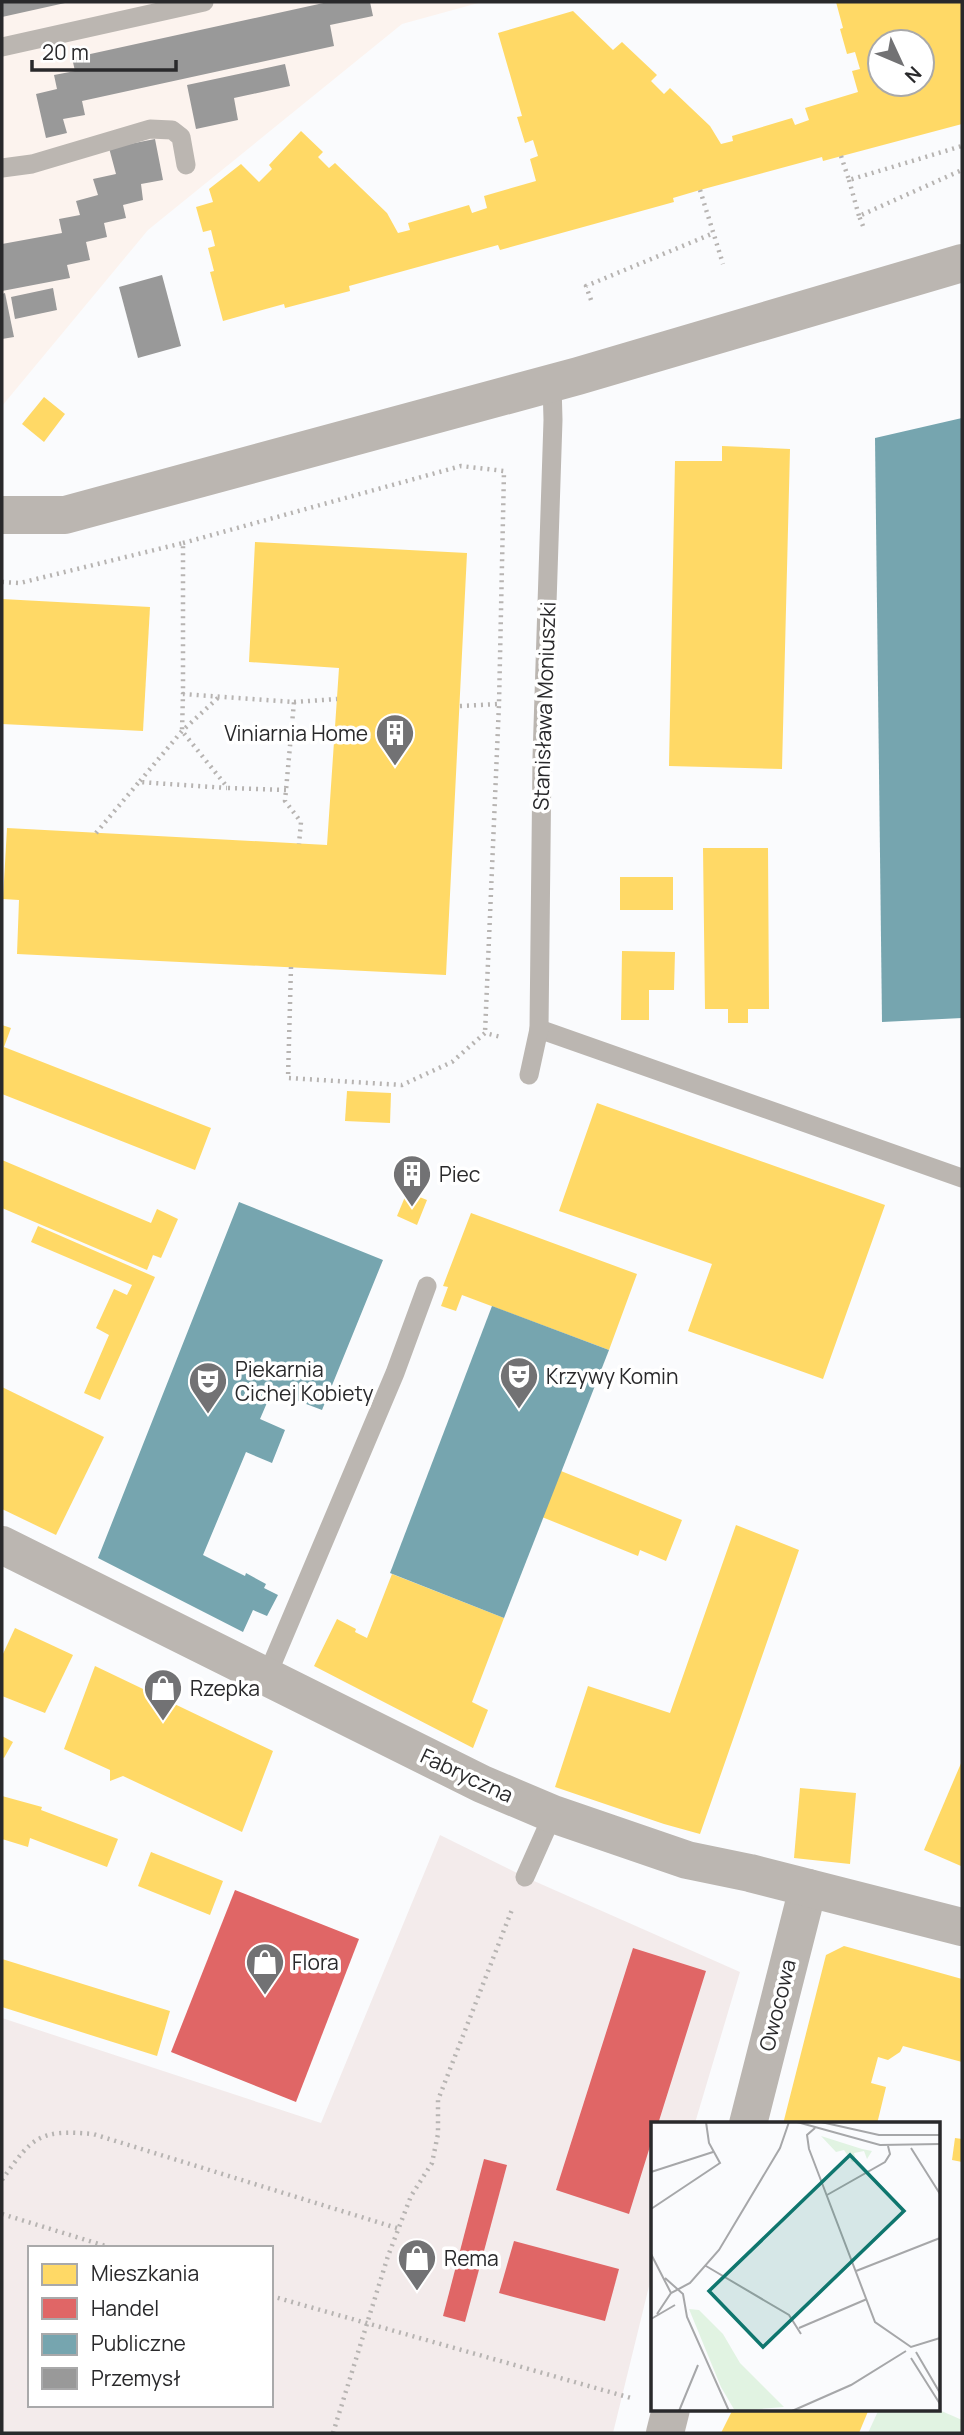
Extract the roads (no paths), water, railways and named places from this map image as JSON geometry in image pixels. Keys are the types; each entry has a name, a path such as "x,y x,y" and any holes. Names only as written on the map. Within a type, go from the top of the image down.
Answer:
{"street":[{"path":"2,515 65,515 552,384 962,264"},
{"name":"Fabryczna","path":"2,1545 482,1784 553,1814 687,1860 962,1927"},
{"name":"Owocowa","path":"748,2122 808,1888"},
{"path":"657,2410 665,2433"}],"lane":[{"path":"2,47 204,2"},
{"path":"2,169 32,164 150,129 172,130 181,137 186,165"},
{"name":"Stanisława Moniuszki","path":"529,1075 539,1029 541,757 552,384"},
{"path":"539,1029 962,1178"},
{"path":"266,1678 395,1374 427,1286"},
{"path":"525,1877 553,1814"}],"place":[{"name":"Viniarnia Home","path":"395,767"},
{"name":"Piec","path":"412,1208"},
{"name":"Krzywy Komin","path":"519,1410"},
{"name":"Piekarnia Cichej Kobiety","path":"208,1415"},
{"name":"Rzepka","path":"163,1722"},
{"name":"Flora","path":"265,1996"},
{"name":"Rema","path":"417,2292"}]}
